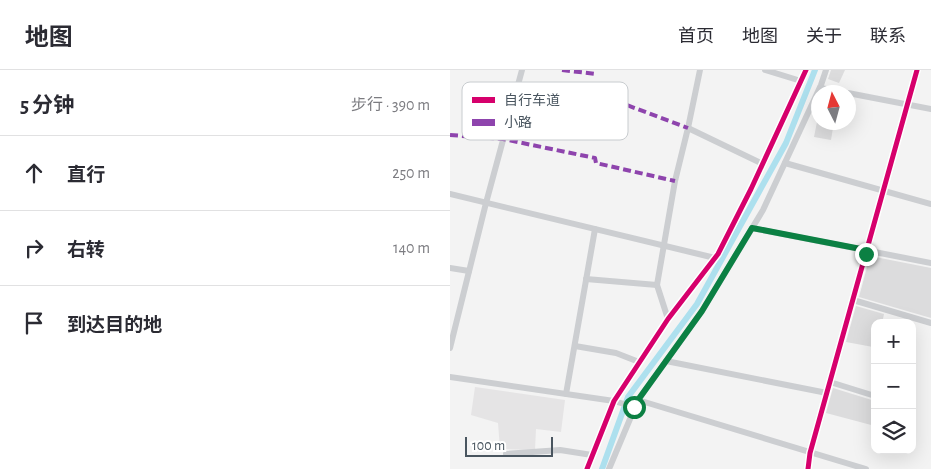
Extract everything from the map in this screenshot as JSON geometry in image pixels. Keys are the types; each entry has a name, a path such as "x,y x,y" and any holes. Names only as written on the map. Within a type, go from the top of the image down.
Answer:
{"street":[{"path":"668,319 657,285 674,181 688,128 700,70"},
{"path":"765,70 801,81"},
{"path":"587,469 614,401 668,319 715,258 763,164 806,70"},
{"path":"821,85 826,70"},
{"path":"808,469 810,453 916,70"},
{"path":"856,95 931,109"},
{"path":"610,469 636,403 702,311 763,210 811,107"},
{"path":"688,128 763,164"},
{"path":"450,348 503,140"},
{"path":"785,162 931,204"},
{"path":"450,194 715,258"},
{"path":"752,228 931,263"},
{"path":"566,394 595,229"},
{"path":"450,268 469,271"},
{"path":"586,279 657,285"},
{"path":"853,300 931,323"},
{"path":"575,346 616,353 639,362"},
{"path":"666,361 827,393"},
{"path":"450,377 636,403 866,469"},
{"path":"830,382 871,395"},
{"path":"506,454 560,450 592,455"}],"shaded area":[{"path":"475,387 565,400 561,432 536,429 535,450 500,449 498,423 471,415"}],"building":[{"path":"831,70 845,70 839,83 828,79"},
{"path":"815,130 833,130 831,140 814,137"},
{"path":"870,256 931,268 931,318 859,297"},
{"path":"856,306 884,314 883,319 871,319 871,347 846,342"},
{"path":"833,388 871,400 871,425 826,413"}],"waterway":[{"path":"602,469 628,397 697,304 786,143 815,70"}],"marked path":[{"path":"562,70 596,74"},
{"path":"628,106 688,128"},
{"path":"450,135 462,136"},
{"path":"508,140 595,158 596,163 675,181"}],"cycle path":[{"path":"587,469 614,401 668,319 718,254 751,189 806,70"},
{"path":"808,469 810,453 917,70"}],"route":[{"path":"634,407 702,311 752,228 866,250 866,254"}]}
